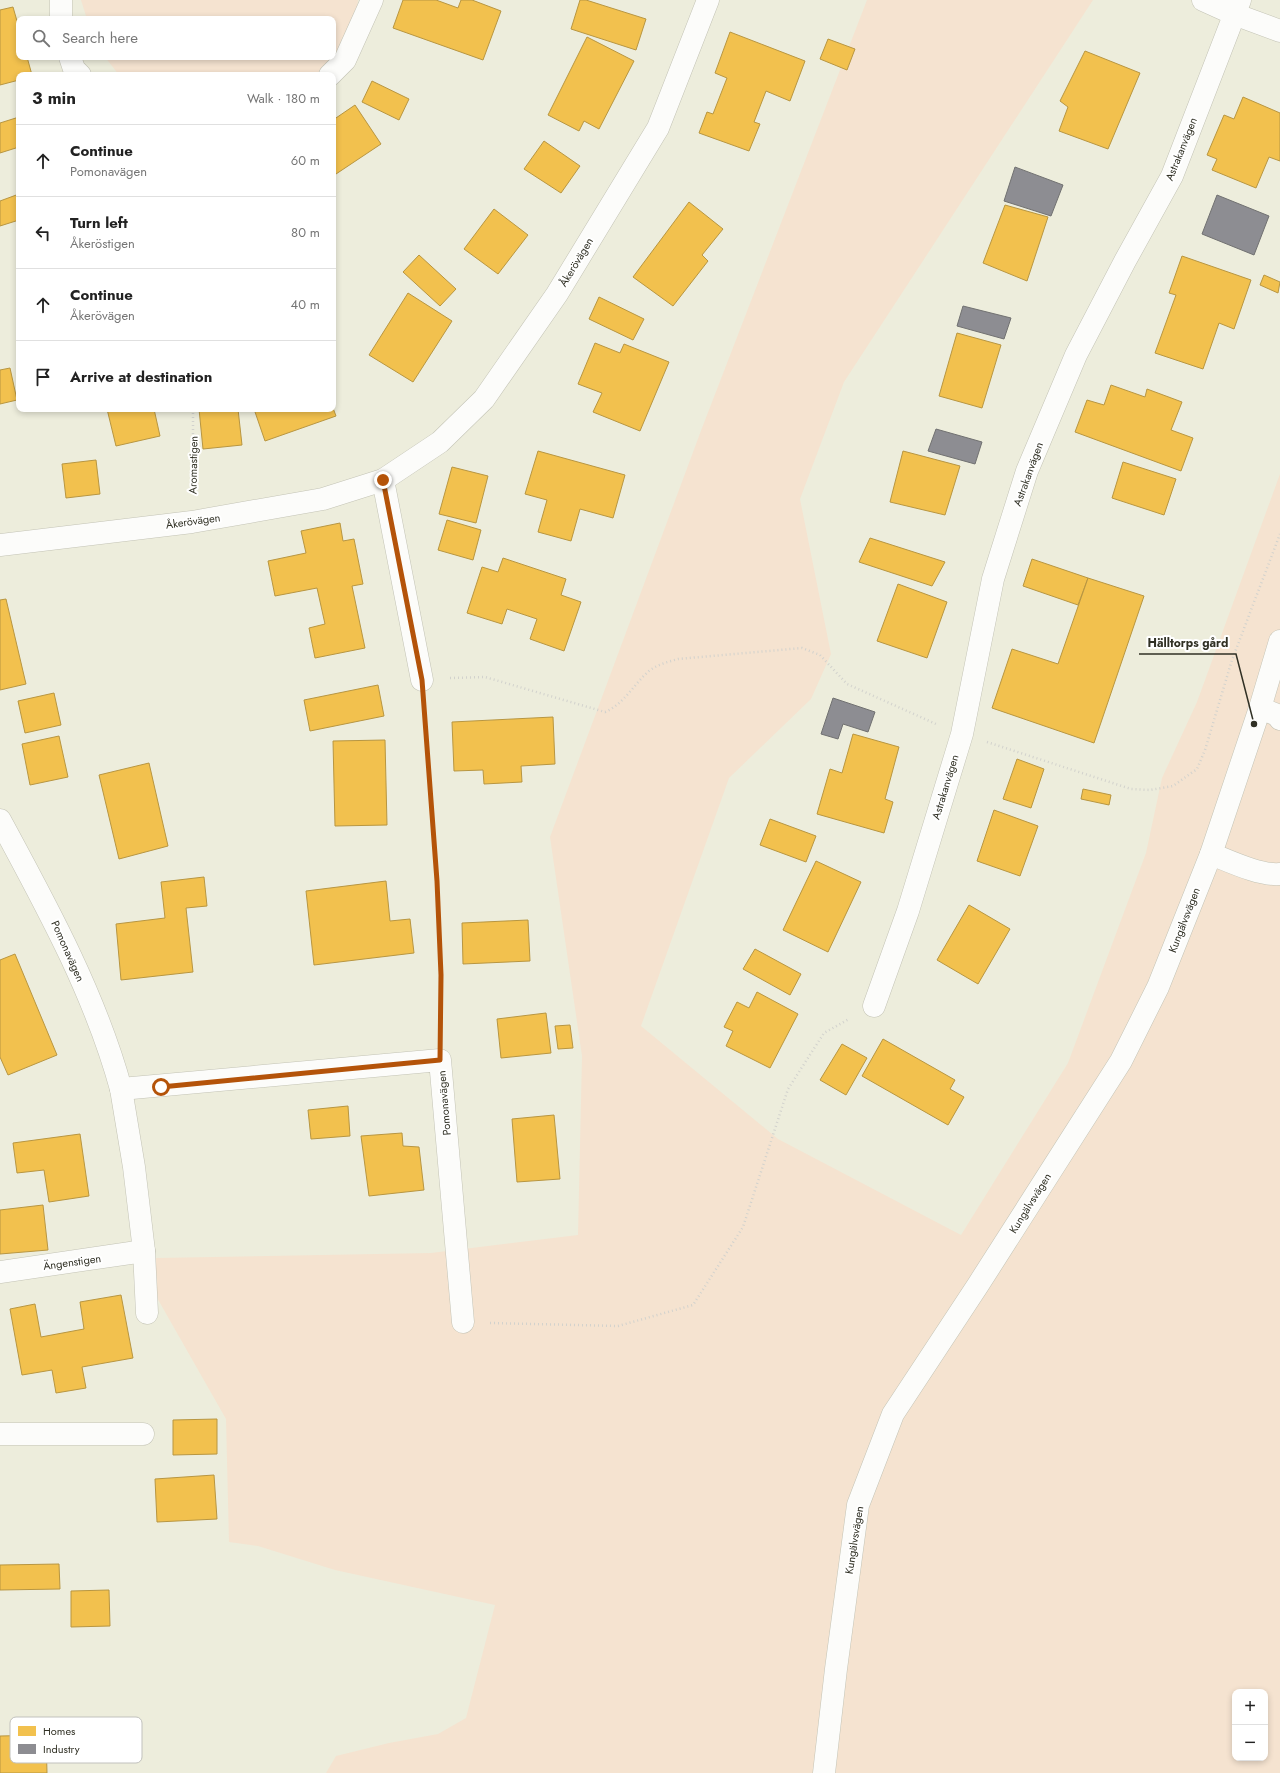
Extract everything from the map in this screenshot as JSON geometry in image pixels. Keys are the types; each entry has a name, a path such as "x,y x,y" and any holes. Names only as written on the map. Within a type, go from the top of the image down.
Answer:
{"street":[{"path":"61,0 61,16"},
{"path":"333,72 344,60 372,0"},
{"name":"Åkerövägen","path":"0,545 192,522 323,499 383,480 440,442 484,399 557,294 658,128 708,0"},
{"path":"1203,0 1237,7 1280,31"},
{"name":"Astrakanvägen","path":"874,1006 908,911 962,734 993,579 1027,471 1076,356 1125,261 1172,176 1237,7"},
{"path":"71,60 74,69 77,72"},
{"path":"383,480 422,680"},
{"name":"Kungälvsvägen","path":"824,1773 858,1505 893,1414 978,1285 1121,1061 1158,987 1210,854 1260,708 1280,641"},
{"path":"1260,708 1277,715 1280,719"},
{"name":"Pomonavägen","path":"0,820 59,930 109,1046 121,1089 134,1167 144,1251 147,1313"},
{"path":"1210,854 1234,864 1272,875 1280,874"},
{"name":"Pomonavägen","path":"121,1089 440,1060 463,1322"},
{"name":"Ängenstigen","path":"0,1272 144,1251"},
{"path":"0,1434 143,1434"}],"path":[{"name":"Aromastigen","path":"192,522 194,412"},
{"path":"440,1060 441,975 437,889 422,680 485,677 605,712 613,709 649,671 663,663 678,659 802,648 820,655 847,684 925,720 962,734 1131,789 1150,790 1173,786 1197,769 1205,750 1232,660 1280,534"},
{"path":"463,1322 618,1326 693,1305 743,1227 788,1089 824,1032 874,1006"}],"shaded area":[{"path":"81,0 358,0 356,16 336,58 336,16 86,16"},
{"path":"867,0 1093,0 844,382 800,499 831,654 811,699 729,778 641,1026 778,1139 961,1235 1068,1063 1146,853 1162,778 1197,702 1280,474 1280,1773 326,1773 336,1756 389,1743 438,1734 466,1718 495,1605 335,1570 258,1546 229,1542 226,1419 156,1296 156,1258 431,1253 578,1235 582,1056 550,837 702,428"},
{"path":"107,60 334,60 323,72 117,72"}],"building: Homes":[{"path":"403,0 436,0 458,8 461,0 472,0 501,11 483,60 393,28"},
{"path":"580,0 586,0 646,19 636,50 571,29"},
{"path":"13,7 16,18 16,60 28,60 31,72 16,72 16,81 0,85 0,10"},
{"path":"730,32 805,61 790,101 766,91 754,122 760,124 749,151 699,133 707,112 713,114 727,78 715,73"},
{"path":"587,37 634,61 599,129 584,121 579,131 548,115"},
{"path":"828,39 855,49 847,70 820,59"},
{"path":"1085,51 1140,73 1108,149 1059,131 1068,107 1060,101"},
{"path":"372,81 409,99 399,120 362,102"},
{"path":"1243,97 1280,113 1280,161 1269,157 1256,188 1212,170 1217,159 1207,155 1224,115 1234,119"},
{"path":"355,105 381,144 336,174 336,118"},
{"path":"16,118 16,148 0,153 0,123"},
{"path":"544,141 580,166 561,193 524,169"},
{"path":"16,195 16,221 0,226 0,201"},
{"path":"689,202 723,229 702,255 708,261 673,306 633,277"},
{"path":"1005,205 1048,217 1027,281 983,263"},
{"path":"494,209 528,235 498,274 464,249"},
{"path":"419,255 456,289 440,306 403,272"},
{"path":"1182,256 1251,280 1234,329 1219,323 1203,369 1155,353 1176,295 1169,293"},
{"path":"1264,275 1280,282 1278,293 1260,285"},
{"path":"408,293 452,321 413,382 369,355"},
{"path":"599,297 644,319 633,340 589,319"},
{"path":"957,333 1001,345 982,408 939,396"},
{"path":"595,343 620,353 624,344 669,362 640,431 593,412 602,393 578,384"},
{"path":"10,368 16,400 0,404 0,370"},
{"path":"1111,385 1145,397 1147,389 1182,402 1171,430 1193,438 1181,471 1075,432 1087,400 1104,405"},
{"path":"108,412 155,412 160,436 116,446"},
{"path":"199,412 238,412 242,445 203,449"},
{"path":"255,412 334,412 336,416 265,441"},
{"path":"538,451 625,475 613,518 580,509 571,541 538,532 547,500 525,494"},
{"path":"903,451 960,466 945,515 890,502"},
{"path":"96,460 100,494 66,498 62,464"},
{"path":"1123,462 1176,479 1164,515 1112,498"},
{"path":"452,467 488,476 476,523 439,514"},
{"path":"447,520 481,530 473,560 438,550"},
{"path":"340,523 343,541 354,539 363,584 352,586 365,648 315,658 309,628 325,624 317,588 275,596 268,561 306,553 301,531"},
{"path":"870,538 945,562 932,586 859,562"},
{"path":"503,558 566,579 561,595 581,602 564,651 530,639 537,619 507,609 502,624 467,613 482,567 498,572"},
{"path":"1032,559 1088,578 1078,605 1023,586"},
{"path":"1088,578 1144,596 1094,743 992,708 1012,649 1058,664"},
{"path":"898,584 947,602 927,658 877,641"},
{"path":"6,599 26,684 0,690 0,600"},
{"path":"378,685 384,716 310,731 304,700"},
{"path":"54,693 61,725 25,733 18,701"},
{"path":"553,717 555,764 521,766 522,782 484,784 483,770 454,771 452,722"},
{"path":"853,734 899,747 885,799 893,802 884,833 817,814 830,769 842,773"},
{"path":"59,736 68,777 30,785 22,744"},
{"path":"385,740 387,825 335,826 333,741"},
{"path":"1017,759 1044,769 1031,808 1003,799"},
{"path":"149,763 168,846 119,859 99,775"},
{"path":"1083,789 1111,795 1109,805 1081,799"},
{"path":"994,810 1038,826 1020,876 977,861"},
{"path":"770,819 816,836 806,862 760,845"},
{"path":"816,861 861,882 828,952 783,930"},
{"path":"204,877 207,906 186,908 193,972 121,980 116,924 165,918 161,882"},
{"path":"386,881 390,921 410,919 414,953 314,965 306,891"},
{"path":"969,905 1010,929 978,984 937,960"},
{"path":"528,920 530,961 463,964 462,923"},
{"path":"755,949 801,974 790,995 743,969"},
{"path":"15,954 57,1055 8,1075 0,1057 0,960"},
{"path":"757,992 798,1014 770,1068 726,1046 733,1031 724,1027 737,1002 749,1008"},
{"path":"546,1013 551,1053 501,1058 497,1019"},
{"path":"570,1025 573,1048 558,1049 555,1026"},
{"path":"883,1039 955,1080 950,1089 964,1097 948,1125 862,1076"},
{"path":"842,1044 867,1058 846,1095 820,1080"},
{"path":"348,1106 350,1136 311,1139 308,1110"},
{"path":"554,1115 560,1179 517,1182 512,1119"},
{"path":"402,1133 403,1146 419,1147 424,1190 369,1196 361,1136"},
{"path":"80,1134 89,1196 49,1202 44,1170 17,1173 13,1143"},
{"path":"43,1205 48,1250 0,1254 0,1210"},
{"path":"121,1295 133,1358 82,1367 86,1388 56,1393 52,1370 22,1375 10,1309 35,1304 41,1337 84,1329 80,1302"},
{"path":"217,1419 217,1454 173,1455 173,1420"},
{"path":"214,1475 217,1519 157,1522 155,1479"},
{"path":"59,1564 60,1589 0,1590 0,1565"},
{"path":"109,1590 110,1626 71,1627 71,1591"},
{"path":"0,1736 10,1736 10,1763 47,1763 47,1773 0,1773"}],"building: Industry":[{"path":"1015,167 1063,185 1051,216 1004,201"},
{"path":"1217,195 1269,216 1254,255 1202,234"},
{"path":"963,306 1011,318 1004,339 957,326"},
{"path":"936,429 982,442 975,464 928,451"},
{"path":"833,698 875,712 868,732 843,724 838,739 821,734"}],"place":[{"name":"Hälltorps gård","path":"1254,724"}],"route":[{"path":"161,1087 360,1066 440,1060 441,975 437,881 422,680 383,480"}]}
